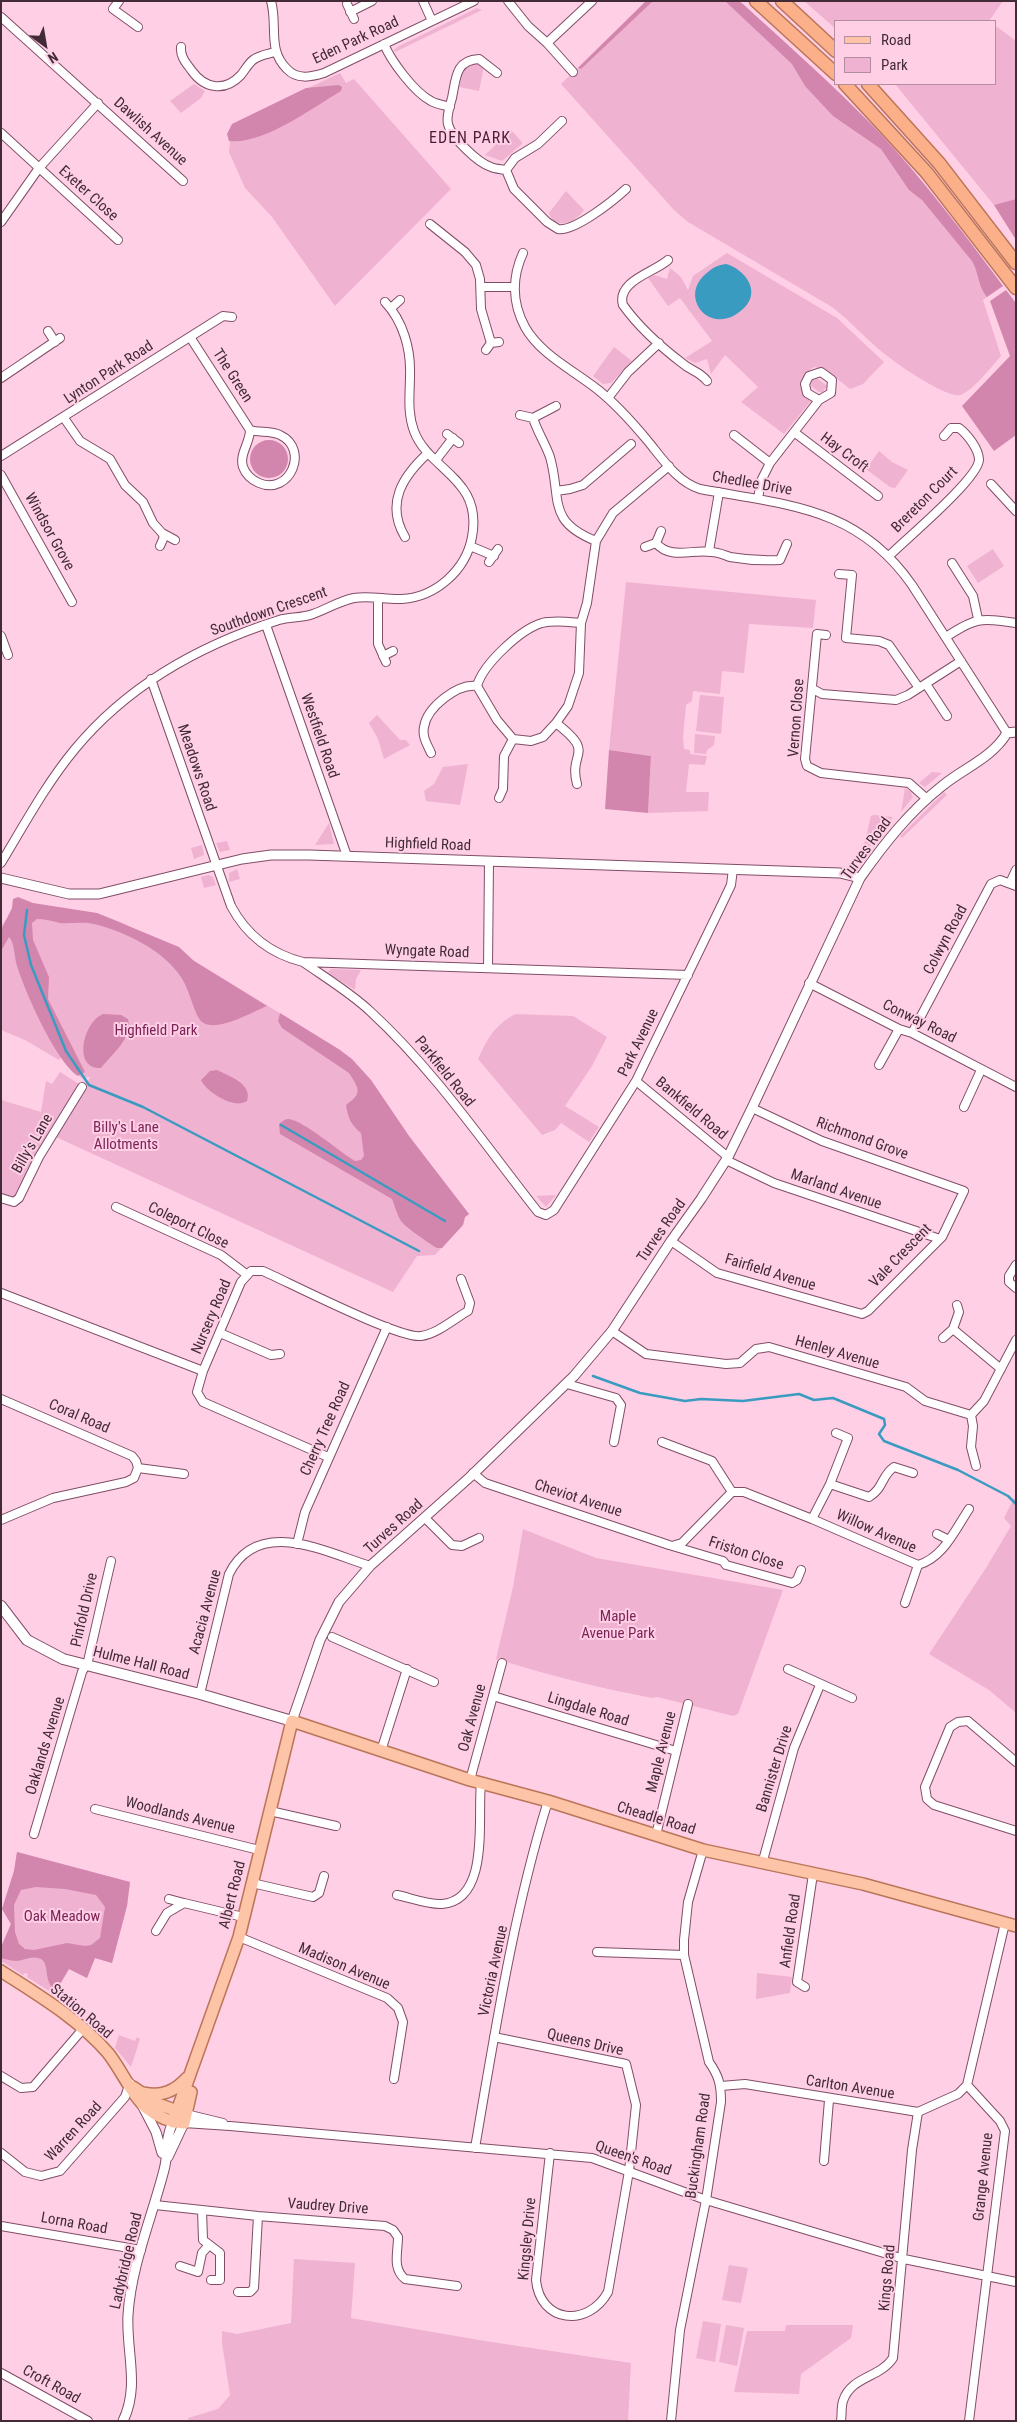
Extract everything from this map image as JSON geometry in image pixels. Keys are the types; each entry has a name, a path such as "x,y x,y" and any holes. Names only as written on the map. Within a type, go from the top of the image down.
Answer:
{"highway":[{"path":"756,1 834,72"},
{"path":"782,1 834,49"},
{"path":"846,85 933,181 1016,288"},
{"path":"869,85 939,163 1016,263"}],"main road":[{"name":"Hulme Hall Road","path":"3,1613 27,1640 37,1647 63,1659 200,1694 292,1721"},
{"name":"Cheadle Road","path":"292,1721 476,1782 548,1801 703,1850 863,1884 1011,1924"},
{"name":"Albert Road","path":"180,2118 192,2072 239,1936 292,1721"},
{"name":"Station Road","path":"1,1971 59,2010 82,2030 107,2053 135,2091 180,2118"},
{"path":"135,2091 160,2095 180,2086 192,2072"}],"street":[{"path":"113,9 119,1"},
{"path":"181,47 182,55 202,83 211,87 229,83 240,76 256,58 275,52 271,1"},
{"path":"350,12 372,1"},
{"path":"423,1 432,20"},
{"name":"Eden Park Road","path":"275,52 280,62 290,72 299,76 324,73 474,1"},
{"path":"508,1 515,5 528,26 547,43 573,72"},
{"path":"547,43 592,1"},
{"path":"106,4 138,27"},
{"name":"Dawlish Avenue","path":"1,17 183,181"},
{"path":"384,44 392,60 423,95 433,102 450,107"},
{"path":"498,60 494,70 479,59 469,60 460,66 454,77 448,125 463,145 485,164 506,170"},
{"path":"1,222 39,168 98,103"},
{"path":"506,170 515,158 556,131 562,121"},
{"name":"Exeter Close","path":"1,133 118,240"},
{"path":"506,170 514,190 547,222 558,229 573,228 613,195 626,189"},
{"path":"430,223 469,256 476,265 481,287 481,309 492,345"},
{"name":"Chedlee Drive","path":"522,253 516,270 515,287 519,314 532,337 555,358 608,398 624,413 669,466 689,484 719,492 804,508 839,521 866,536 889,556 905,575 961,662 1011,732"},
{"path":"668,260 660,268 628,286 622,300 626,309 659,343 687,367 699,372 707,381"},
{"path":"481,287 515,287"},
{"path":"391,308 400,300"},
{"name":"Southdown Crescent","path":"1,863 49,785 75,749 114,709 177,662 208,647 266,625 287,618 314,614 355,598 402,599 420,595 437,587 456,572 470,546 472,520 467,497 457,480 428,453 419,441 412,425 408,409 410,372 408,349 403,331 386,302"},
{"name":"Lynton Park Road","path":"1,456 223,316 232,317"},
{"path":"1,378 58,340 48,332"},
{"name":"The Green","path":"190,337 250,430"},
{"path":"608,398 628,372 659,343"},
{"path":"758,499 763,475 770,463 819,400"},
{"path":"520,415 533,418 556,406"},
{"path":"64,418 80,441 110,459 124,485 143,502 153,523 162,533 175,540"},
{"path":"533,418 549,455 559,510 566,523 578,533 596,541"},
{"name":"Brereton Court","path":"889,556 953,496 978,464 978,457 974,447 969,438 959,428 951,428 944,436"},
{"path":"250,430 279,434 292,446 295,454 292,471 280,483 263,485 254,481 244,468 242,459 250,436 250,430"},
{"name":"Hay Croft","path":"794,432 878,496"},
{"path":"734,435 770,463"},
{"path":"436,460 453,438"},
{"path":"556,491 583,485 631,444"},
{"path":"405,537 398,519 399,491 409,472 428,453"},
{"path":"477,686 497,720 513,739 526,742 537,740 556,723 568,706 576,686 581,623 588,597 596,541 613,514 669,466"},
{"name":"Windsor Grove","path":"1,474 72,602"},
{"path":"991,484 1016,511"},
{"path":"709,551 719,492"},
{"path":"645,547 656,543 661,531"},
{"path":"160,546 164,537 162,533"},
{"path":"656,543 667,551 709,551 757,560 780,560"},
{"path":"781,569 780,560 787,544"},
{"path":"470,546 494,556"},
{"path":"952,562 973,596 978,619"},
{"path":"839,574 852,575 846,638 879,641 890,645 947,716"},
{"path":"378,598 377,636 385,659 393,651"},
{"path":"946,637 965,624 978,619 1016,623"},
{"path":"477,686 486,669 530,629 548,622 581,623"},
{"name":"Westfield Road","path":"266,625 346,856"},
{"name":"Vernon Close","path":"820,633 805,759 807,766 821,773 908,783 926,799"},
{"path":"1,636 8,655"},
{"path":"813,689 822,694 886,701 902,698 961,662"},
{"name":"Meadows Road","path":"152,679 215,865"},
{"path":"431,753 424,738 426,720 434,708 465,685 477,686"},
{"path":"556,723 573,737 579,746 579,755 572,778"},
{"name":"Turves Road","path":"292,1721 320,1640 338,1602 370,1566 473,1474 567,1384 612,1331 727,1159 860,878 887,840 926,799 954,776 995,750 1011,732"},
{"path":"414,741 424,738"},
{"path":"499,798 503,789 504,756 513,739"},
{"path":"503,789 512,791"},
{"name":"Highfield Road","path":"1,878 69,894 99,894 215,865 271,855 840,873 860,878"},
{"path":"488,968 489,861"},
{"name":"Wyngate Road","path":"215,865 231,906 247,930 263,945 278,954 304,962 688,974"},
{"name":"Park Avenue","path":"546,1216 554,1210 636,1081 731,885 733,869"},
{"path":"1013,884 1016,870"},
{"name":"Colwyn Road","path":"912,1033 991,884 1000,880 1013,884"},
{"name":"Parkfield Road","path":"304,962 359,1001 393,1033 423,1066 538,1212 546,1216"},
{"name":"Conway Road","path":"809,983 912,1033 1016,1087"},
{"path":"879,1065 899,1028"},
{"path":"964,1107 981,1070"},
{"name":"Bankfield Road","path":"636,1081 727,1159"},
{"name":"Billy's Lane","path":"1,1198 14,1202 19,1198 39,1158 82,1087"},
{"name":"Richmond Grove","path":"752,1108 822,1141 964,1191"},
{"name":"Marland Avenue","path":"727,1159 774,1183 940,1239"},
{"name":"Vale Crescent","path":"868,1311 940,1239 964,1191"},
{"name":"Coleport Close","path":"116,1207 216,1253 246,1274"},
{"name":"Fairfield Avenue","path":"671,1241 717,1273 855,1313 862,1314 868,1311"},
{"path":"1016,1265 1009,1276 1009,1282 1016,1288"},
{"name":"Nursery Road","path":"1,1293 204,1371 246,1274 251,1271 263,1271 408,1335 423,1336 468,1311 470,1303 461,1279"},
{"path":"943,1338 952,1329 960,1312 957,1305"},
{"name":"Cherry Tree Road","path":"297,1544 304,1512 387,1327"},
{"path":"952,1329 1001,1369"},
{"name":"Henley Avenue","path":"612,1331 646,1354 726,1364 740,1362 756,1349 769,1347 906,1387 926,1401 971,1415"},
{"path":"220,1333 271,1355 280,1354"},
{"path":"976,1466 971,1447 973,1426 971,1415 984,1400 1014,1350 1016,1340"},
{"path":"204,1371 197,1392 203,1402 328,1457"},
{"path":"567,1384 616,1398 621,1405 614,1442"},
{"name":"Coral Road","path":"1,1399 132,1456 138,1468"},
{"name":"Willow Avenue","path":"812,1519 830,1484 848,1438 836,1433"},
{"path":"662,1442 712,1461 732,1492 682,1543 676,1545"},
{"name":"Willow Avenue","path":"830,1484 869,1496 879,1491 888,1472 894,1467 913,1473"},
{"path":"1,1520 53,1498 126,1482 134,1478 138,1468 184,1474"},
{"name":"Cheviot Avenue","path":"473,1474 486,1483 676,1545"},
{"name":"Willow Avenue","path":"732,1492 744,1492 812,1519 918,1566 930,1562 949,1540 969,1509"},
{"path":"425,1518 452,1545 462,1546 479,1538"},
{"name":"Willow Avenue","path":"937,1534 949,1540"},
{"name":"Acacia Avenue","path":"200,1694 226,1583 234,1566 246,1551 262,1544 278,1541 297,1544 370,1566"},
{"name":"Friston Close","path":"676,1545 723,1560 726,1565 792,1583 797,1580 801,1570"},
{"name":"Pinfold Drive","path":"85,1666 111,1561"},
{"path":"905,1602 918,1566"},
{"path":"332,1637 434,1682"},
{"name":"Oak Avenue","path":"397,1895 441,1904 456,1901 470,1888 482,1828 476,1782 492,1696 502,1664"},
{"name":"Oaklands Avenue","path":"34,1834 85,1666"},
{"path":"382,1751 407,1669"},
{"path":"788,1669 852,1698"},
{"name":"Bannister Drive","path":"762,1864 794,1748 820,1685"},
{"name":"Lingdale Road","path":"492,1696 676,1751"},
{"name":"Maple Avenue","path":"656,1835 688,1704"},
{"path":"1016,1762 968,1721 958,1722 950,1726 925,1787 927,1799 934,1805 1016,1831"},
{"name":"Victoria Avenue","path":"475,2148 494,2037 534,1847 548,1801"},
{"name":"Woodlands Avenue","path":"95,1809 260,1850"},
{"path":"270,1811 336,1826"},
{"name":"Buckingham Road","path":"671,2421 680,2330 706,2200 721,2102 721,2086 718,2075 709,2062 684,1956 688,1902 703,1850"},
{"name":"Anfield Road","path":"805,1987 797,1982 813,1874"},
{"path":"252,1883 313,1897 319,1892 324,1876"},
{"path":"169,1899 244,1917"},
{"path":"156,1931 166,1913 184,1903"},
{"path":"918,2112 958,2094 967,2085 1011,1924"},
{"name":"Madison Avenue","path":"239,1936 387,1998 398,2008 403,2022 394,2079"},
{"path":"597,1952 684,1956"},
{"path":"1,2076 21,2088 33,2087 82,2030"},
{"name":"Queens Drive","path":"494,2037 626,2064 636,2105 629,2171"},
{"name":"Carlton Avenue","path":"721,2086 745,2084 829,2100 918,2112"},
{"name":"Grange Avenue","path":"967,2085 1000,2121 1005,2130 969,2421"},
{"path":"135,2091 156,2132 166,2164"},
{"name":"Warren Road","path":"1,2153 25,2172 41,2176 60,2171 125,2097 135,2091"},
{"path":"824,2161 829,2100"},
{"name":"Kings Road","path":"841,2421 843,2401 849,2390 857,2382 887,2367 893,2358 904,2259 912,2150 918,2112"},
{"name":"Queen's Road","path":"180,2118 230,2126 592,2158 706,2200 904,2259 1016,2282"},
{"name":"Albert Road","path":"166,2164 166,2140 180,2118"},
{"name":"Kingsley Drive","path":"550,2153 536,2280 537,2294 544,2304 564,2316 579,2316 590,2312 601,2304 608,2292 629,2171"},
{"name":"Ladybridge Road","path":"123,2421 129,2408 132,2380 128,2316 141,2250 166,2164"},
{"name":"Vaudrey Drive","path":"155,2205 258,2216 385,2226 393,2230 398,2237 396,2263 399,2274 405,2280 456,2286"},
{"path":"202,2210 202,2236 205,2243 217,2250 222,2257 220,2280 211,2280"},
{"path":"238,2292 250,2292 254,2288 258,2216"},
{"name":"Lorna Road","path":"1,2226 141,2250"},
{"path":"180,2266 198,2272 202,2253 209,2245"},
{"name":"Croft Road","path":"1,2373 88,2421"}],"green space":[{"path":"646,1 732,1 895,152 995,291 983,300 1001,356 971,389 960,395 954,395 925,381 882,352 832,307 688,222 674,210 561,84"},
{"path":"804,1 1003,1 990,20 834,20 834,27"},
{"path":"477,8 482,10 395,52 394,50 399,46"},
{"path":"997,27 1016,41 1016,199 994,205 896,85 997,85"},
{"path":"474,63 484,66 479,91 459,87 463,69"},
{"path":"340,73 346,83 354,79 451,189 335,306 272,217 245,188 229,152 232,124"},
{"path":"194,84 205,91 201,98 181,113 170,101"},
{"path":"511,130 522,144 502,161 485,155"},
{"path":"566,191 584,210 571,221 566,223 556,222 549,213"},
{"path":"727,253 837,318 884,362 863,384 850,389 825,369 814,367 803,379 802,383 804,392 811,401 784,434 741,402 758,387 725,355 711,374 707,359 695,363 685,358 712,341 680,298 668,306 648,278 654,275 667,279 670,268 681,277 688,290 693,276"},
{"path":"614,347 632,361 611,383 603,384 593,376"},
{"path":"818,379 827,386 823,392 819,392 811,386 812,380"},
{"path":"879,451 892,462 908,470 895,488 890,487 866,469"},
{"path":"993,549 1004,566 978,583 967,566"},
{"path":"626,582 816,600 813,628 749,624 744,673 722,671 720,694 693,691 692,701 686,705 683,737 684,749 690,750 690,754 707,756 705,765 689,764 686,792 709,792 708,811 648,813 651,756 609,750"},
{"path":"700,695 724,697 721,734 696,731"},
{"path":"377,715 400,740 406,740 410,745 384,759 378,739 369,723"},
{"path":"695,734 715,736 714,745 707,750 706,754 694,753"},
{"path":"468,764 460,805 426,801 424,791 434,784 443,767"},
{"path":"932,772 942,773 925,787 919,783"},
{"path":"905,788 911,792 913,797 901,812"},
{"path":"944,792 947,795 902,838 900,836"},
{"path":"871,816 893,817 861,858"},
{"path":"329,823 334,844 315,845"},
{"path":"227,841 230,850 220,852 216,843"},
{"path":"202,845 204,855 194,859 191,848"},
{"path":"237,869 240,879 229,882 229,873"},
{"path":"209,875 213,877 216,885 204,888 201,877"},
{"name":"Highfield Park","path":"14,909 97,913 123,923 183,954 340,1050 371,1080 409,1136 469,1214 465,1217 463,1225 435,1255 417,1256 393,1292 56,1137 86,1089 85,1087 90,1077 81,1078 64,1054 59,1060 25,1040 1,1030 1,926"},
{"path":"331,969 361,970 356,979 355,990 331,975 328,972"},
{"path":"515,1014 573,1016 607,1037 592,1066 565,1106 599,1127 589,1142 561,1123 555,1130 542,1135 478,1059 492,1033"},
{"path":"60,1072 79,1084 30,1165 17,1195 12,1198 1,1194 1,1100 41,1112 46,1081 52,1084"},
{"path":"556,1195 546,1207 536,1196"},
{"path":"1014,1498 1016,1500 1016,1713 989,1690 929,1654 986,1568 1011,1526 1004,1518"},
{"name":"Maple Avenue Park","path":"523,1529 596,1558 783,1590 738,1714 733,1716 657,1697 652,1698 613,1690 554,1676 496,1659 513,1587"},
{"name":"Oak Meadow","path":"17,1852 130,1882 127,1906 112,1963 95,1958 87,1978 69,1969 54,1994 27,1977 28,1974 25,1973 23,1975 1,1961 1,1947 11,1924 2,1909 14,1871"},
{"path":"757,1973 792,1977 790,1993 756,1999"},
{"path":"119,2035 135,2041 137,2037 140,2039 131,2067 115,2048"},
{"path":"294,2259 355,2263 351,2318 631,2363 628,2421 189,2421 188,2418 218,2409 230,2395 222,2331 237,2334 291,2323"},
{"path":"729,2265 748,2268 741,2303 722,2300"},
{"path":"703,2321 721,2324 715,2362 696,2358"},
{"path":"726,2325 744,2328 737,2366 719,2362"},
{"path":"786,2325 853,2325 851,2338 801,2374 799,2394 734,2392 747,2331 785,2331"}],"shaded area":[{"path":"646,1 653,1 581,69 578,68"},
{"path":"725,1 739,1 743,4 876,129 926,186 1003,286 987,297 982,289 972,261 922,200 909,190 881,149 833,116 805,86 792,64"},
{"path":"339,85 342,87 341,91 287,124 257,137 242,141 229,141 227,134 232,124 306,88"},
{"path":"1016,199 1016,240 994,205"},
{"path":"1006,290 1016,303 1016,435 994,451 962,406 1010,356 990,301"},
{"path":"269,440 282,446 288,459 282,472 269,478 256,472 250,459 256,446"},
{"path":"609,750 651,756 648,813 605,809"},
{"path":"18,897 33,903 97,913 179,947 194,961 267,1006 244,1017 216,1025 208,1025 199,1019 181,977 164,958 143,943 119,932 94,924 60,923 37,919 32,923 33,940 49,977 48,999 85,1072 78,1076 60,1057 42,1026 21,978 9,937 1,951 1,930 12,908 13,899"},
{"path":"280,1013 352,1059 371,1080 409,1136 469,1214 465,1217 463,1225 442,1248 437,1248 403,1224 392,1199 280,1134 279,1124 289,1119 304,1125 355,1161 361,1160 364,1156 361,1133 351,1121 346,1105 357,1094 358,1090 355,1083 349,1073 282,1028 278,1021"},
{"path":"103,1014 121,1015 128,1019 129,1026 125,1039 101,1068 92,1067 87,1062 84,1054 84,1045 90,1027"},
{"path":"217,1070 243,1085 247,1090 247,1101 235,1103 228,1101 204,1085 201,1080 210,1071"},
{"path":"17,1852 130,1882 127,1906 112,1963 95,1958 87,1978 69,1969 56,1991 51,1987 45,1963 42,1960 33,1957 17,1961 1,1958 1,1947 11,1924 2,1909 14,1871","holes":["36,1887 65,1889 96,1895 105,1907 100,1938 91,1945 85,1946 67,1943 34,1950 25,1949 19,1944 15,1932 14,1905 21,1890"]}],"water":[{"path":"726,264 739,270 748,281 751,287 750,300 745,307 733,316 721,319 710,317 702,311 697,303 695,292 699,282 708,272 716,266"}],"waterway":[{"path":"27,910 24,935 31,965 66,1051 89,1085 143,1107 419,1251"},
{"path":"281,1125 445,1221"},
{"path":"593,1376 640,1393 685,1401 701,1399 743,1401 799,1394 814,1400 833,1398 884,1419 885,1425 879,1434 884,1441 958,1470 1008,1496 1016,1504"}],"district":[{"name":"EDEN PARK","path":"470,139"}],"park label":[{"name":"Billy's Lane Allotments","path":"126,1136"}]}
